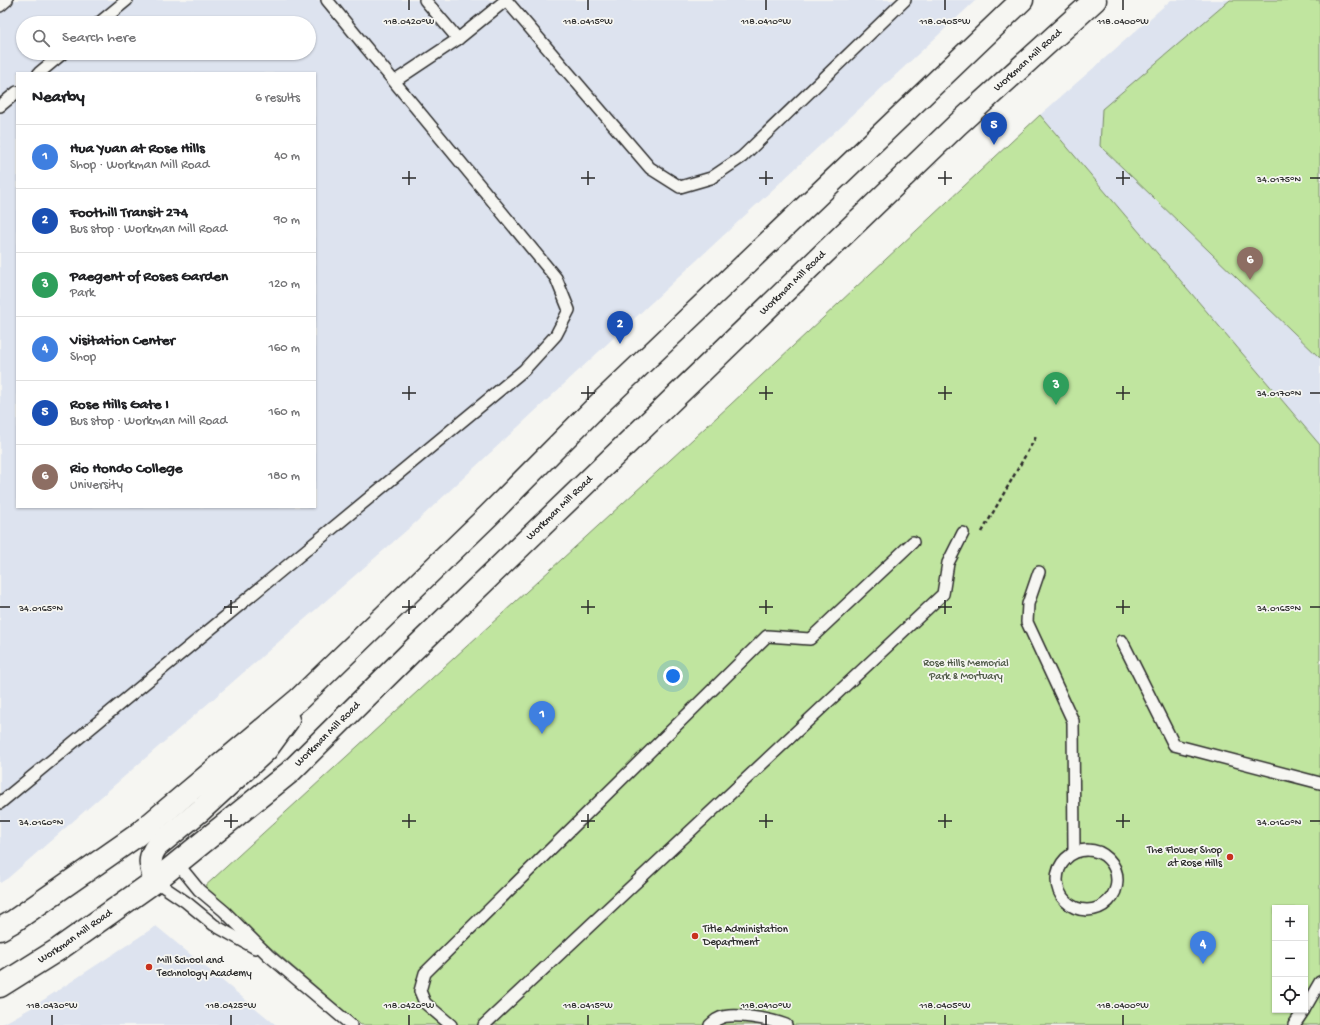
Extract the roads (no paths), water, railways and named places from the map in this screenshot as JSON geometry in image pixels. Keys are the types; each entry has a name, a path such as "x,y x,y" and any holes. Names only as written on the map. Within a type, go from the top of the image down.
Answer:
{"main road":[{"path":"0,929 14,921 136,836 299,699 488,515 597,406 1022,0"},
{"name":"Workman Mill Road","path":"0,986 59,949 155,881 290,772 426,637 957,125 1095,0"},
{"path":"155,881 149,863 151,853 156,846 202,810 266,750 285,727 299,699"}],"lane":[{"path":"0,6 7,0"},
{"path":"108,16 127,0"},
{"path":"0,803 524,370 556,335 569,310 556,278 327,0"},
{"path":"425,0 458,39"},
{"path":"395,81 458,39 506,0 650,168 680,187 711,178 742,157 905,0"},
{"path":"40,72 55,60"},
{"path":"0,106 16,93"},
{"path":"484,1025 943,594 948,563 963,533"},
{"path":"451,1025 425,1003 420,991 425,973 571,831 767,636 810,639 913,542"},
{"path":"1039,572 1028,604 1027,622 1073,721 1074,852"},
{"path":"1122,641 1174,745 1320,783"},
{"path":"1084,849 1094,850 1104,854 1112,861 1116,870 1118,881 1116,891 1102,906 1083,910 1073,907 1059,894 1056,884 1056,874 1066,857 1074,852 1084,849"},
{"path":"177,863 199,890 224,911 268,955 351,1025"},
{"path":"155,881 186,902 214,925 268,955"},
{"path":"1308,1002 1320,982"},
{"path":"1294,1025 1302,1013"},
{"path":"710,1025 718,1018 738,1016 775,1021 786,1025"}],"place":[{"name":"Rose Hills Gate I","path":"994,145"},
{"name":"Rio Hondo College","path":"1250,280"},
{"name":"Foothill Transit 274","path":"620,344"},
{"name":"Paegent of Roses Garden","path":"1056,405"},
{"name":"Hua Yuan at Rose Hills","path":"542,734"},
{"name":"The Flower Shop at Rose Hills","path":"1230,857"},
{"name":"Title Administation Department","path":"695,936"},
{"name":"Visitation Center","path":"1203,964"},
{"name":"Mill School and Technology Academy","path":"149,967"}],"park label":[{"name":"Rose Hills Memorial Park & Mortuary","path":"966,670"}]}
